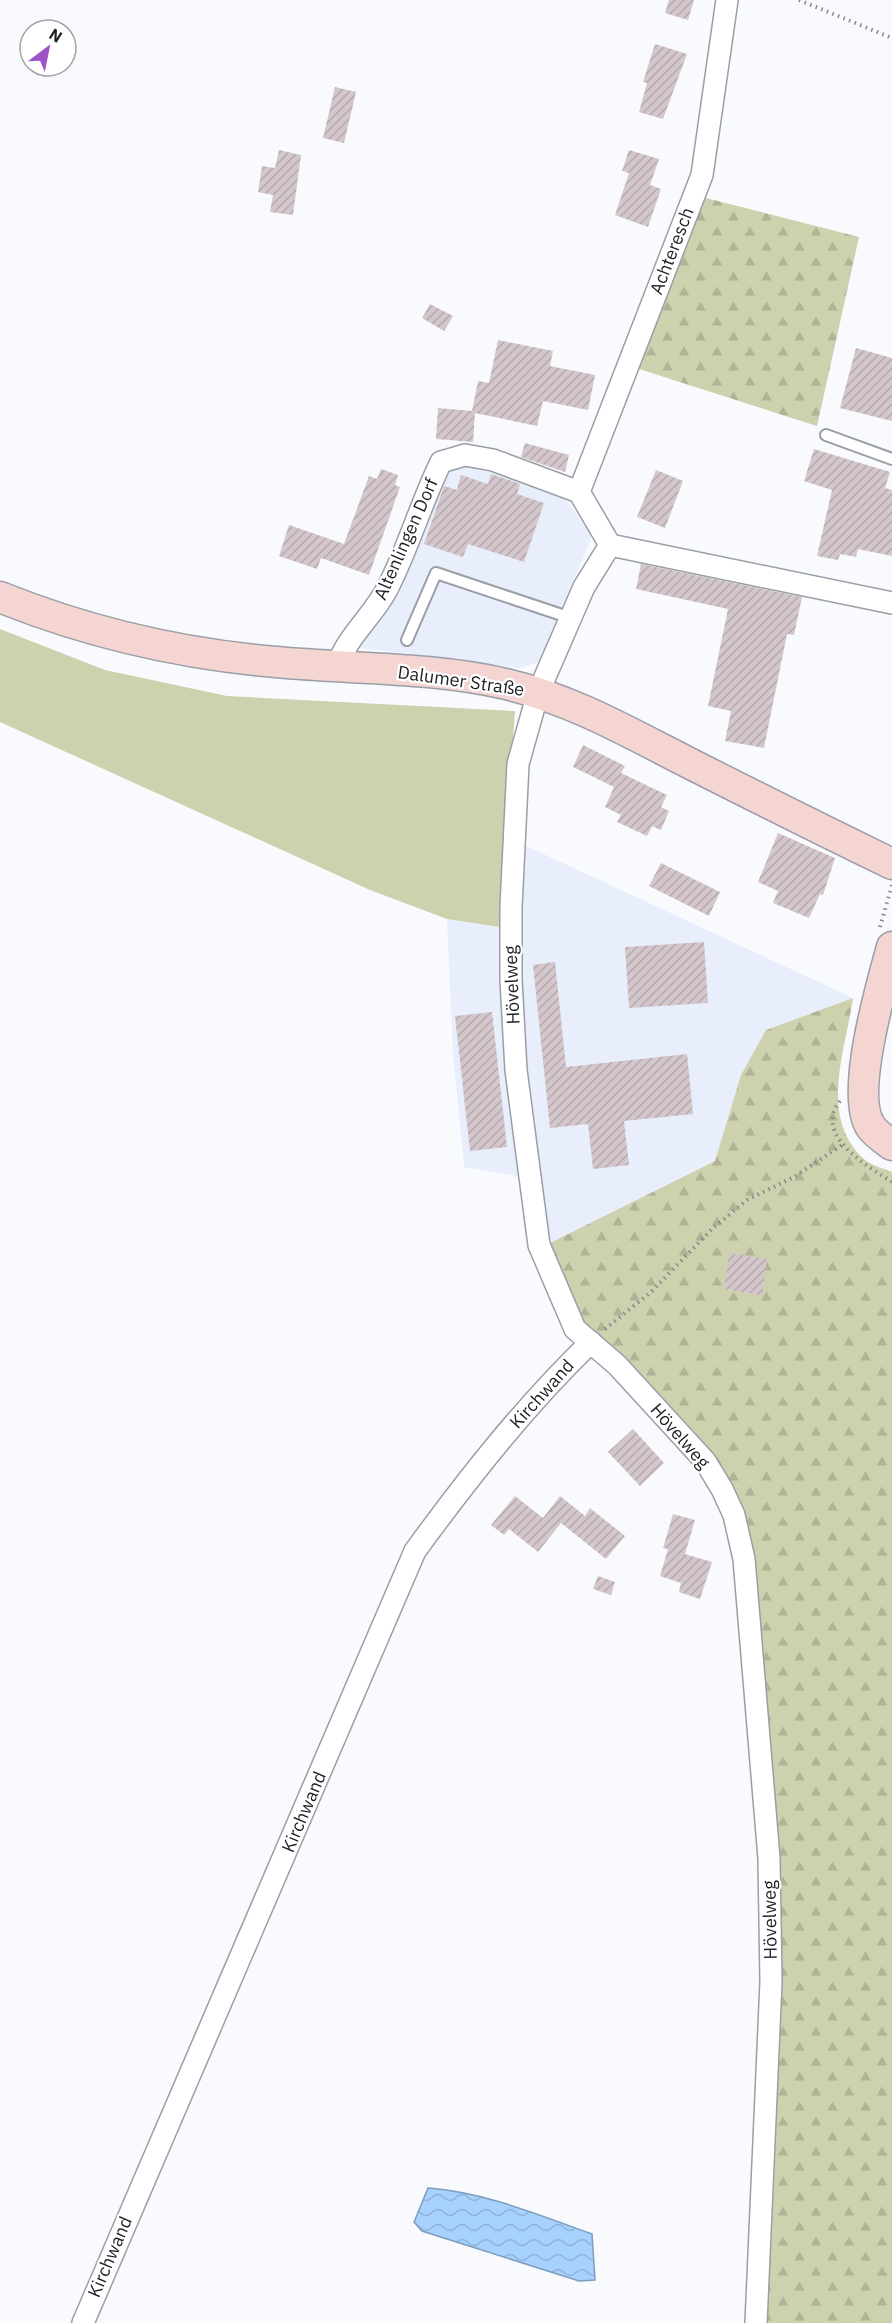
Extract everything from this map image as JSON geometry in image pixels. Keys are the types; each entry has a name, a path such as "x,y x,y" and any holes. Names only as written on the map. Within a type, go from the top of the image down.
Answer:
{"main road":[{"name":"Dalumer Straße","path":"0,597 64,620 204,653 446,675 504,684 538,693 569,704 641,738 892,864"},
{"path":"892,947 871,1035 863,1090 870,1126 892,1145"}],"street":[{"name":"Achteresch","path":"579,492 702,175 727,0"},
{"name":"Altenlingen Dorf","path":"337,666 343,648 376,608 391,582 423,499 441,462 465,455 493,460 579,492"},
{"path":"579,492 610,545 683,558 892,603"},
{"path":"538,693 584,587 610,545"},
{"name":"Hövelweg","path":"538,693 518,764 510,980 516,1070 539,1245 575,1329 617,1365 705,1461 734,1515 744,1559 769,1858 771,1982 756,2323"},
{"name":"Kirchwand","path":"83,2323 415,1551 474,1471 552,1380 591,1342"}],"lane":[{"path":"826,435 892,459"},
{"path":"407,640 435,573 571,618"}],"path":[{"path":"798,0 892,38"},
{"path":"591,1342 651,1292 713,1228 747,1200 794,1177 842,1145"}],"shaded area":[{"path":"458,465 472,465 566,500 591,535 539,662 519,668 360,648 376,622 443,475"},
{"path":"522,844 853,998 766,1030 741,1075 716,1160 546,1245 533,1179 464,1167 453,1052 447,919 499,927 520,910"}],"green space":[{"path":"702,197 859,237 817,426 636,368"},
{"path":"0,629 105,670 227,696 515,711 499,927 447,919 370,890 0,722"},
{"path":"853,998 838,1081 841,1122 849,1141 863,1158 892,1172 892,2323 758,2323 770,1860 726,1488 578,1326 546,1245 715,1161 741,1075 766,1030"}],"water":[{"path":"428,2188 491,2199 592,2234 595,2280 579,2281 422,2231 414,2222"}],"building":[{"path":"669,0 694,0 688,20 665,13"},
{"path":"655,44 687,54 663,119 639,112 647,83 643,82"},
{"path":"335,87 356,92 344,143 323,138"},
{"path":"279,150 301,155 293,215 270,212 273,195 258,192 262,166 275,168"},
{"path":"629,150 659,159 650,185 661,189 648,227 615,215 629,173 622,171"},
{"path":"430,304 453,316 444,331 422,318"},
{"path":"498,340 553,351 550,366 595,375 588,410 543,401 537,426 475,413 473,442 436,439 438,408 472,411 478,381 489,383"},
{"path":"856,348 892,358 892,421 840,408"},
{"path":"525,443 569,455 565,472 521,457"},
{"path":"814,449 890,472 885,488 892,490 892,556 858,549 856,557 840,554 838,560 817,556 832,490 804,481"},
{"path":"381,469 398,475 395,485 400,487 369,575 321,558 317,569 279,556 289,525 344,544 369,476 377,479"},
{"path":"656,470 683,481 665,528 637,517"},
{"path":"491,474 520,484 517,494 544,503 524,562 468,544 463,557 424,544 444,486 457,490 461,475 488,484"},
{"path":"641,564 802,597 794,635 787,634 764,748 725,741 731,711 708,706 728,609 636,589"},
{"path":"583,745 625,766 621,773 667,795 661,807 669,811 661,830 652,826 647,836 617,822 621,815 605,807 614,787 573,767"},
{"path":"778,833 835,858 823,895 820,894 809,918 773,903 778,891 758,882"},
{"path":"661,863 720,892 709,916 649,886"},
{"path":"704,942 708,1003 629,1008 625,947"},
{"path":"555,962 566,1067 687,1054 693,1114 624,1121 629,1165 593,1169 588,1124 550,1128 533,965"},
{"path":"492,1012 507,1147 470,1151 455,1016"},
{"path":"729,1253 767,1259 762,1295 724,1289"},
{"path":"633,1429 664,1463 640,1486 608,1452"},
{"path":"515,1496 543,1518 560,1496 585,1516 590,1508 625,1536 606,1559 561,1523 538,1552 509,1529 504,1535 491,1525"},
{"path":"673,1514 695,1520 685,1554 712,1562 700,1599 679,1592 681,1583 660,1576 668,1549 663,1548"},
{"path":"598,1576 615,1582 611,1595 593,1589"}]}
